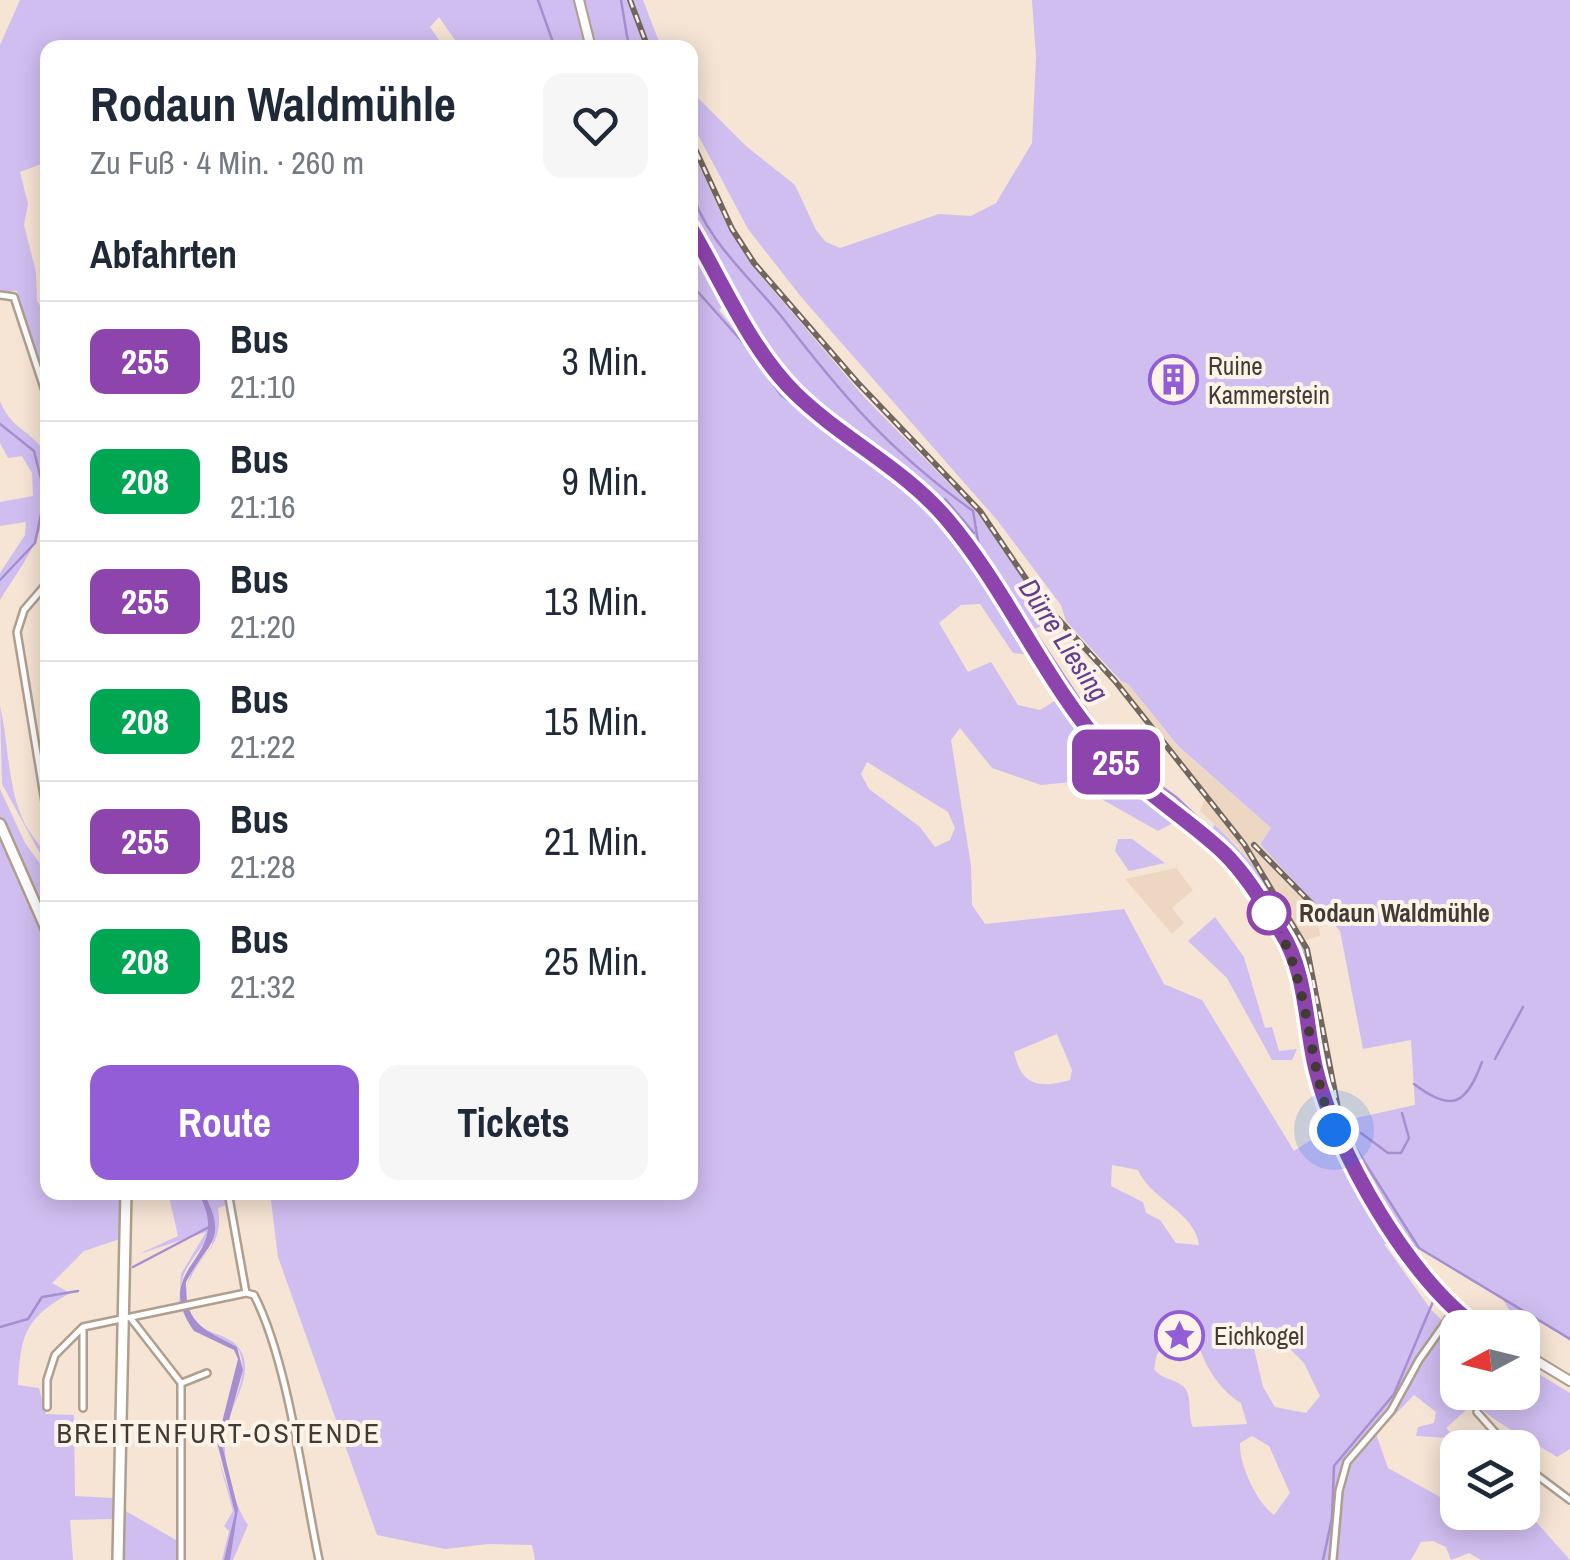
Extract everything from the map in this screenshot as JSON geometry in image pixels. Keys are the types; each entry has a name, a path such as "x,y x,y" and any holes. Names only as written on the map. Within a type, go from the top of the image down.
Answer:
{"main road":[{"path":"578,0 589,40"},
{"path":"698,240 786,384 930,500 972,552 1057,689 1098,742 1121,767 1221,850 1242,874 1292,952 1316,1071 1345,1138 1402,1244 1455,1309"},
{"path":"0,824 40,915"},
{"path":"118,1560 127,1319 123,1261 126,1200"},
{"path":"1540,1363 1570,1381"}],"street":[{"path":"0,296 11,294 40,377"},
{"path":"40,591 24,610 17,632 40,771"},
{"path":"229,1200 246,1293"},
{"path":"47,1407 46,1380 54,1355 83,1326 178,1310 246,1293 254,1295 275,1355 319,1560"},
{"path":"1333,1560 1346,1462 1391,1411 1419,1360 1455,1309"},
{"path":"127,1319 182,1383 181,1560"},
{"path":"83,1326 83,1408"},
{"path":"182,1383 208,1374"},
{"path":"1477,1412 1494,1430"},
{"path":"1540,1478 1570,1500"}],"shaded area":[{"path":"20,0 643,0 658,40 455,40 439,17 430,27 439,40 40,40 40,165 20,172 28,204 24,225 40,306 40,368 17,291 0,292 0,45"},
{"path":"1032,0 1570,0 1570,1341 1540,1320 1540,1310 1509,1310 1502,1298 1422,1249 1384,1244 1440,1318 1440,1410 1466,1410 1448,1430 1440,1430 1440,1437 1416,1436 1418,1427 1434,1423 1436,1412 1414,1395 1376,1434 1388,1468 1440,1497 1440,1530 1540,1530 1540,1526 1570,1560 1481,1560 1469,1553 1451,1560 1446,1547 1433,1541 1421,1542 1411,1560 535,1560 532,1545 488,1544 445,1549 377,1535 278,1257 271,1200 698,1200 698,244 730,298 719,310 785,390 845,438 852,430 787,378 698,230 698,163 727,226 756,270 864,397 975,510 1053,619 1021,637 1031,655 1013,653 980,604 961,605 939,623 968,672 991,662 1018,705 1040,710 1058,699 1095,751 1175,822 1158,831 1071,782 1041,785 992,768 960,728 951,740 971,866 972,905 985,924 1124,909 1164,984 1202,1000 1294,1151 1337,1123 1325,1082 1302,955 1275,906 1249,872 1208,832 1215,825 1271,889 1304,945 1342,1121 1415,1105 1411,1040 1363,1049 1340,931 1260,844 1271,828 1178,746 1128,684 1066,621 1061,605 997,520 802,298 748,229 698,135 698,98 746,146 795,185 816,230 826,242 840,248 939,214 971,216 996,203 1032,143 1036,57","holes":["867,762 948,812 955,828 950,840 935,847 920,827 869,789 861,774","1057,1034 1072,1070 1070,1080 1040,1084 1026,1078 1014,1052","1112,1165 1138,1170 1152,1190 1190,1224 1199,1245 1176,1243 1160,1220 1146,1213 1143,1202 1111,1186","1274,1333 1304,1363 1320,1396 1306,1413 1275,1407 1263,1387 1253,1344 1258,1337","1174,1339 1200,1348 1216,1380 1241,1403 1247,1424 1193,1427 1186,1390 1154,1369 1157,1354","1252,1436 1269,1446 1290,1493 1274,1515 1256,1493 1240,1452 1240,1443"]},
{"path":"0,401 9,417 40,446 40,530 0,600 0,573 25,535 26,522 0,526 0,502 33,496 32,473 22,456 8,458 0,443"},
{"path":"1115,684 1128,684 1178,747 1271,828 1259,844 1314,902 1320,936 1302,941 1238,846 1200,811 1205,799"},
{"path":"0,706 15,796 40,853 2,784"},
{"path":"0,789 25,843 40,863 40,1200 123,1200 120,1239 84,1251 52,1283 70,1293 43,1311 28,1330 18,1385 39,1388 46,1414 74,1415 75,1496 113,1498 112,1519 70,1520 73,1560 0,1560"},
{"path":"1118,839 1132,839 1165,863 1129,871 1115,851"},
{"path":"1176,868 1193,890 1172,908 1184,923 1172,934 1125,879"},
{"path":"1215,917 1244,957 1265,1028 1272,1027 1279,1051 1297,1049 1292,1060 1272,1060 1227,978 1188,941"},
{"path":"170,1200 202,1200 210,1230 184,1274 179,1305 181,1274 206,1232 139,1254 178,1236"},
{"path":"201,1200 207,1200 215,1232 186,1282 186,1296 199,1324 237,1347 243,1370 222,1445 238,1509 230,1560 224,1560 235,1513 217,1442 238,1359 234,1350 194,1331 182,1309 180,1291 207,1234 207,1215"},
{"path":"208,1200 225,1200 226,1205 218,1208 217,1236 212,1246"},
{"path":"188,1284 188,1307 193,1319 236,1344 245,1363 245,1373 225,1437 230,1483 248,1525 233,1560 222,1560 229,1531 224,1526 233,1511 218,1457 232,1500 235,1499 224,1466 222,1445 227,1421 240,1383 242,1359 237,1347 205,1333 191,1320 185,1298"},
{"path":"1540,1375 1570,1393 1570,1449 1557,1457 1540,1447 1540,1430 1511,1430 1483,1410 1540,1410"},
{"path":"124,1510 176,1540 177,1560 119,1560"}],"waterway":[{"path":"538,0 552,40"},
{"name":"Dürre Liesing","path":"621,0 628,40"},
{"name":"Dürre Liesing","path":"698,208 728,255 847,397 891,444 973,511 979,547 1101,732 1129,763 1176,797 1241,859 1295,936 1308,965 1323,1061 1341,1125 1419,1248 1570,1339"},
{"path":"698,292 746,346 781,395 885,468"},
{"path":"0,424 34,451 40,475"},
{"path":"903,483 913,492"},
{"path":"945,499 974,533"},
{"path":"0,580 35,543 40,519"},
{"path":"1495,1059 1523,1007"},
{"path":"1414,1084 1438,1099 1456,1100 1470,1088 1482,1062"},
{"path":"1361,1133 1388,1153 1401,1153 1409,1138 1402,1113"},
{"path":"133,1267 211,1226"},
{"path":"0,1327 28,1319 42,1297 78,1291"},
{"path":"1323,1560 1332,1518 1334,1466 1394,1394 1435,1297"}],"railway":[{"path":"630,0 645,40"},
{"path":"698,155 732,229 754,263 857,382 980,511 1039,598 1115,681 1244,844 1307,949 1338,1108"},
{"path":"1254,845 1312,904"}],"bus line":[{"name":"255","path":"698,241 786,384 811,407 902,473 930,500 972,552 1057,689 1098,742 1121,767 1221,850 1242,874 1292,952 1316,1071 1339,1140 1416,1264 1456,1310"}],"place":[{"name":"Ruine Kammerstein","path":"1173,380"},
{"name":"Rodaun Waldmühle","path":"1269,913"},
{"name":"Eichkogel","path":"1179,1336"}],"district":[{"name":"BREITENFURT-OSTENDE","path":"219,1433"}],"route":[{"path":"1269,913 1296,963 1316,1071 1334,1130"}]}
